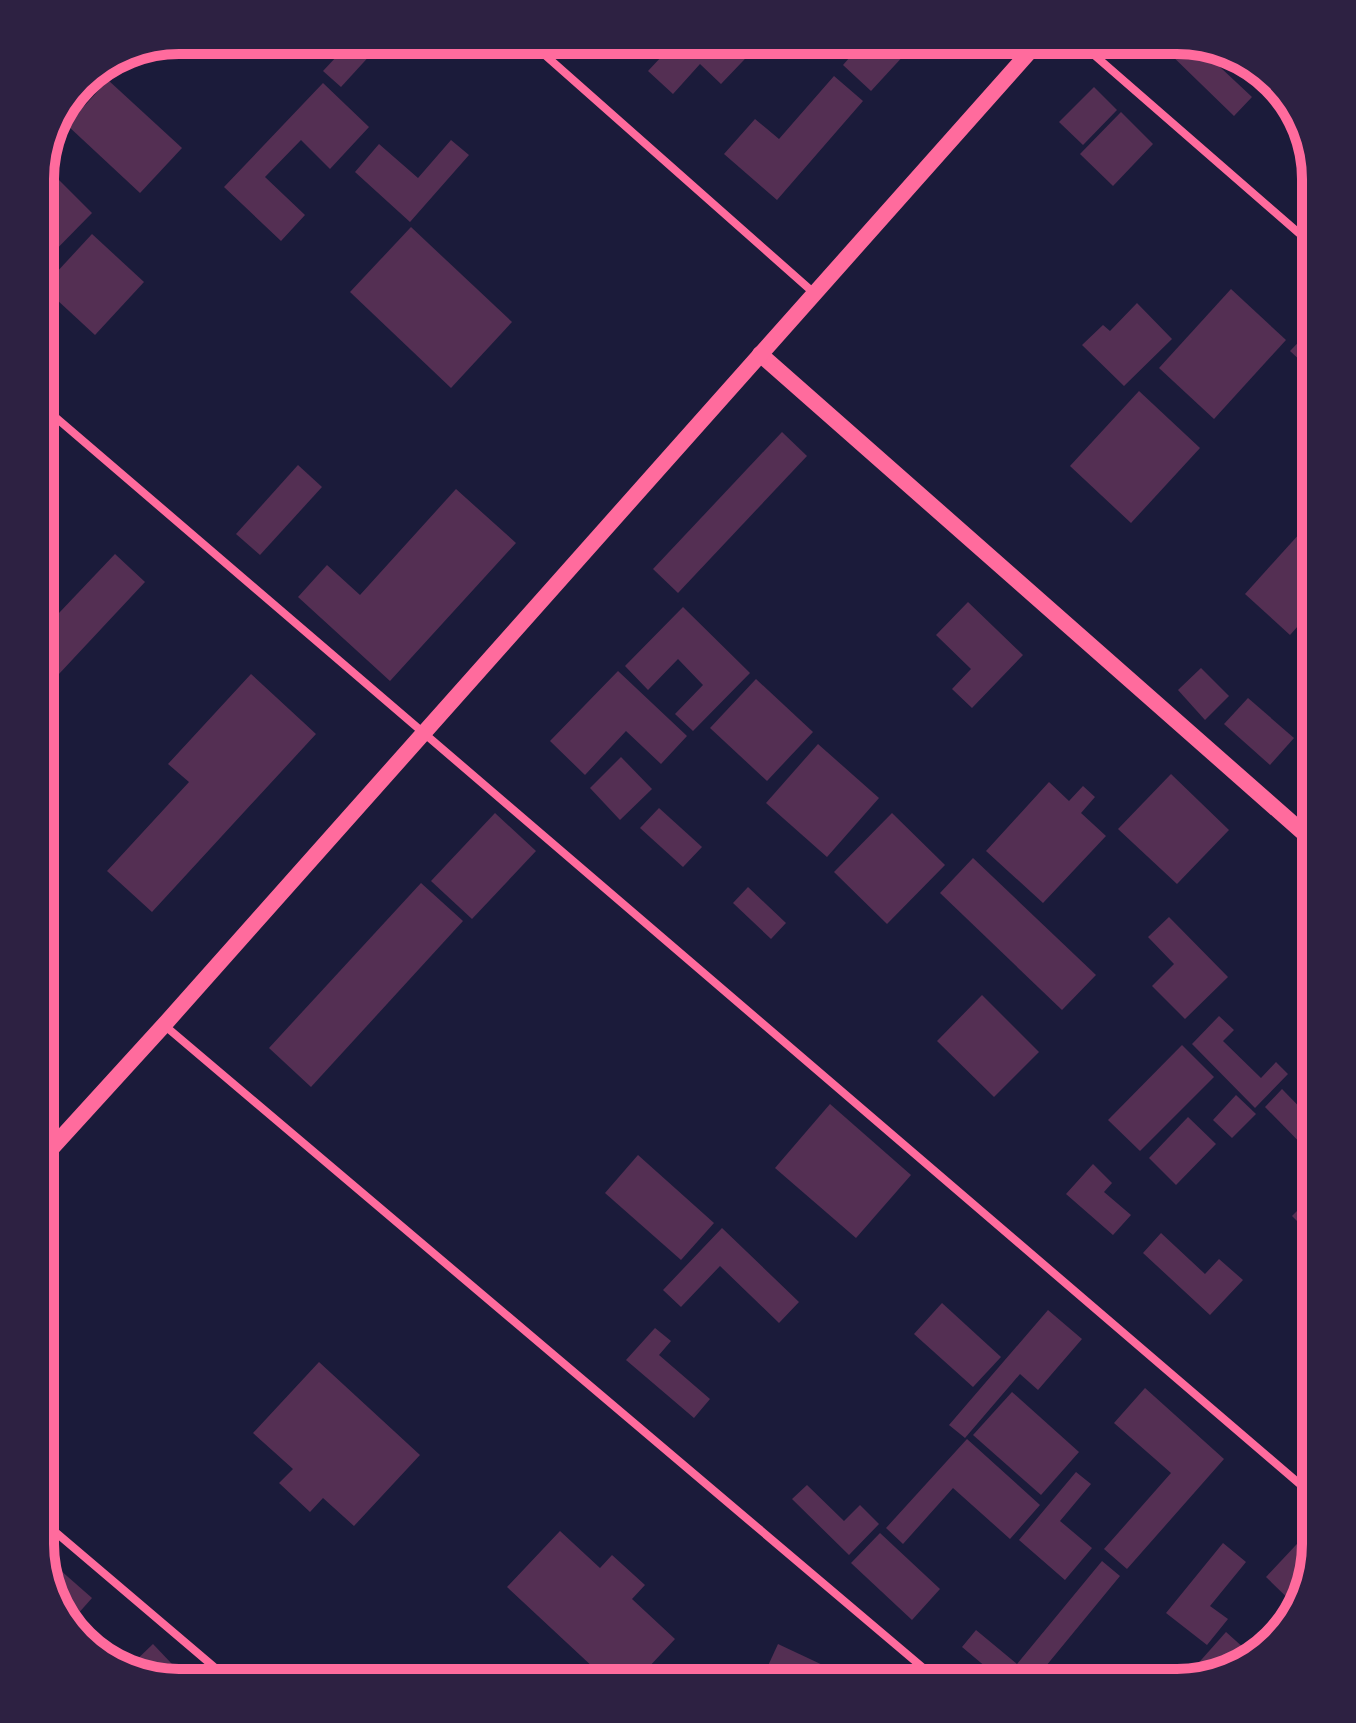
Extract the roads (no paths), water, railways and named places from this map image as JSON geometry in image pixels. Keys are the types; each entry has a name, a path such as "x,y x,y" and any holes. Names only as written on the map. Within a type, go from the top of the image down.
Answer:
{"main road":[{"path":"54,1146 1027,54"},
{"path":"760,354 1302,832"}],"street":[{"path":"544,54 814,293"},
{"path":"1093,54 1302,236"},
{"path":"54,416 1302,1486"},
{"path":"164,1025 924,1669"},
{"path":"54,1531 217,1669"}]}
